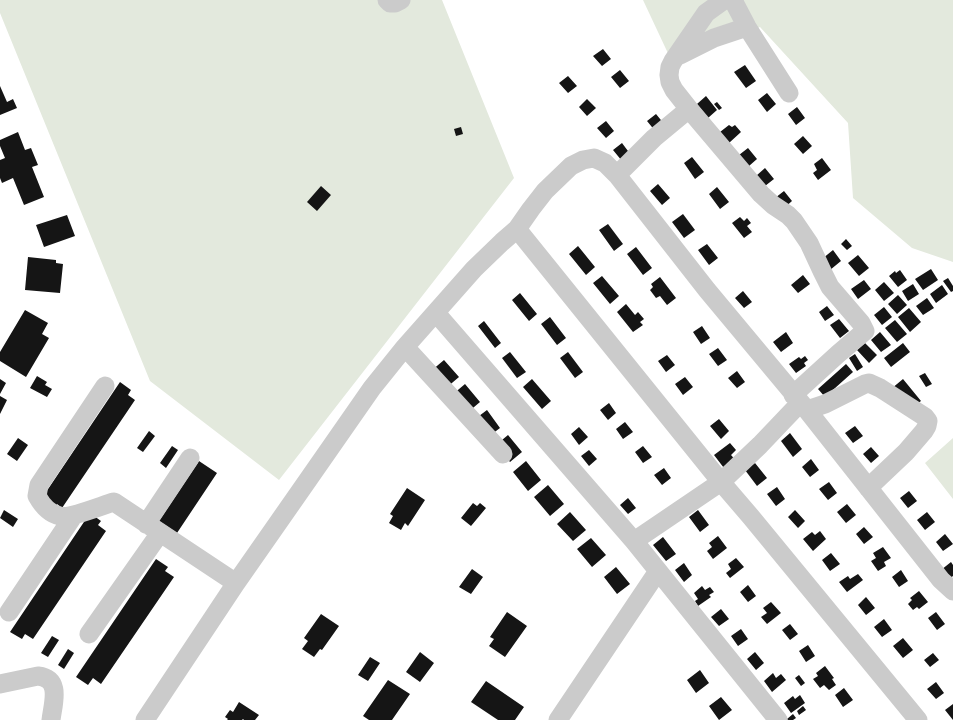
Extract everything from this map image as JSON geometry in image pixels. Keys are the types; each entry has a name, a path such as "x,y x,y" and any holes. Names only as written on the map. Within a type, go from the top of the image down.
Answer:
{"street":[{"path":"387,0 390,3 401,0"},
{"path":"634,541 721,482 760,446 800,403 838,354 865,331 864,326 830,287 809,243 794,221 788,215 767,201 689,109 674,90 670,82 670,67 677,56 706,14 724,0"},
{"path":"734,0 747,27 789,93"},
{"path":"677,56 714,38 747,27"},
{"path":"617,175 654,138 689,109"},
{"path":"145,720 236,583 372,388 405,347 474,269 517,229 545,191 571,166 583,160 594,158 605,163 617,175 707,290 800,403 941,580 953,591"},
{"path":"517,229 721,482 918,720"},
{"path":"436,312 634,541 778,720"},
{"path":"405,347 503,454"},
{"path":"800,403 816,408 869,383 880,388 925,417 928,421 924,431 906,452 868,488"},
{"path":"105,386 39,485 37,496 41,504 49,511 60,517 74,515 114,502 236,583"},
{"path":"89,634 153,528 190,458"},
{"path":"9,612 74,515"},
{"path":"558,720 658,572"},
{"path":"0,684 38,676 49,680 53,687 54,695 51,720"}],"shaded area":[{"path":"0,0 442,0 514,178 279,480 150,381 0,13"},
{"path":"643,0 953,0 953,262 912,248 853,198 848,123 760,27 673,64"},
{"path":"953,438 953,499 925,463"}],"building":[{"path":"603,49 611,59 602,66 593,56"},
{"path":"745,65 756,81 746,88 734,72"},
{"path":"620,70 629,81 620,88 611,77"},
{"path":"568,76 577,86 568,93 559,83"},
{"path":"0,86 7,102 13,99 17,108 0,115"},
{"path":"767,93 776,104 767,112 758,100"},
{"path":"706,96 717,110 708,118 697,104"},
{"path":"587,99 596,108 587,116 579,107"},
{"path":"717,102 722,108 719,110 714,104"},
{"path":"797,107 805,118 796,125 788,114"},
{"path":"656,114 665,125 656,132 647,121"},
{"path":"606,121 614,131 606,138 597,128"},
{"path":"729,125 732,127 735,125 741,132 729,143 720,132"},
{"path":"461,127 463,134 456,136 454,129"},
{"path":"18,132 25,150 31,148 38,165 32,167 44,197 24,205 13,178 2,183 0,178 0,160 5,158 0,146 0,140"},
{"path":"803,136 812,146 803,154 794,144"},
{"path":"622,143 631,155 622,161 613,150"},
{"path":"748,148 757,159 749,166 739,155"},
{"path":"692,157 704,172 695,179 684,163"},
{"path":"822,158 831,170 818,180 813,173 817,170 814,164"},
{"path":"765,168 774,179 765,186 756,176"},
{"path":"658,184 670,198 662,205 650,191"},
{"path":"321,186 331,195 317,211 307,202"},
{"path":"717,187 729,202 720,209 709,194"},
{"path":"784,191 792,201 783,209 775,198"},
{"path":"683,214 695,230 684,238 672,222"},
{"path":"67,215 75,236 44,247 36,225"},
{"path":"740,217 744,221 747,218 751,223 747,226 752,232 744,238 732,223"},
{"path":"608,224 623,244 614,251 599,230"},
{"path":"846,239 852,246 847,250 841,244"},
{"path":"707,244 718,258 709,265 698,250"},
{"path":"578,246 595,267 586,275 569,254"},
{"path":"636,247 652,268 643,275 627,254"},
{"path":"833,250 841,261 830,270 822,259"},
{"path":"858,255 869,268 859,276 848,263"},
{"path":"28,257 56,260 56,263 63,264 60,293 25,290"},
{"path":"931,269 938,280 923,290 915,279"},
{"path":"900,270 907,280 898,287 889,276 895,271 896,273"},
{"path":"803,275 810,284 798,293 791,285"},
{"path":"602,276 619,296 610,304 593,283"},
{"path":"660,277 676,298 667,305 660,296 656,298 650,290 653,287 651,284"},
{"path":"948,278 953,286 953,291 951,292 943,281"},
{"path":"864,280 871,289 858,299 851,289"},
{"path":"884,282 894,293 884,301 875,290"},
{"path":"913,284 919,294 908,301 902,291"},
{"path":"942,285 948,294 936,303 930,294"},
{"path":"743,291 752,302 744,308 735,298"},
{"path":"520,293 537,314 529,321 512,300"},
{"path":"898,295 907,305 897,314 888,304"},
{"path":"927,298 934,308 923,315 916,306"},
{"path":"626,304 635,315 638,312 644,319 640,322 643,325 633,332 617,312"},
{"path":"827,306 834,315 825,321 819,312"},
{"path":"884,307 892,317 882,325 874,315"},
{"path":"909,308 921,322 910,332 898,317"},
{"path":"25,310 48,323 42,334 49,338 26,377 0,361 0,352"},
{"path":"550,317 566,338 557,345 541,324"},
{"path":"839,319 849,331 840,338 830,325"},
{"path":"895,320 907,334 897,342 885,328"},
{"path":"484,321 501,343 495,348 478,326"},
{"path":"702,326 710,338 701,344 693,332"},
{"path":"786,332 793,343 781,352 773,342"},
{"path":"880,332 891,345 881,352 871,340"},
{"path":"865,343 877,355 869,363 857,350"},
{"path":"903,343 910,352 891,367 884,358"},
{"path":"718,348 727,360 718,366 709,354"},
{"path":"510,352 526,372 517,378 502,358"},
{"path":"568,352 583,372 575,378 560,358"},
{"path":"855,354 863,367 857,371 849,358"},
{"path":"667,355 675,365 666,372 658,361"},
{"path":"805,356 808,360 804,363 806,366 796,373 789,364 799,357 801,359"},
{"path":"444,360 459,377 446,388 431,371"},
{"path":"846,364 853,372 825,397 818,389"},
{"path":"737,371 745,382 737,388 728,378"},
{"path":"925,373 932,384 926,387 919,376"},
{"path":"37,376 47,382 45,385 52,389 47,397 30,388"},
{"path":"685,377 693,387 683,395 675,384"},
{"path":"0,379 6,383 0,394"},
{"path":"532,379 551,401 542,409 523,387"},
{"path":"903,379 921,401 908,410 891,389"},
{"path":"120,382 131,390 128,395 135,400 62,508 57,504 53,510 40,501"},
{"path":"465,384 480,402 467,413 452,395"},
{"path":"0,396 7,400 0,414"},
{"path":"609,403 616,413 608,420 600,410"},
{"path":"487,410 500,428 488,437 475,419"},
{"path":"719,419 729,431 721,439 710,426"},
{"path":"625,422 633,432 623,439 616,429"},
{"path":"855,426 863,436 853,443 845,433"},
{"path":"579,427 588,437 579,445 571,434"},
{"path":"149,431 155,436 143,452 137,448"},
{"path":"790,433 802,449 793,457 781,441"},
{"path":"508,435 522,452 510,462 496,445"},
{"path":"18,438 28,445 17,461 7,454"},
{"path":"730,443 736,450 731,455 738,463 727,472 714,455"},
{"path":"172,446 178,450 166,468 160,463"},
{"path":"643,446 652,457 643,463 635,452"},
{"path":"871,447 879,456 871,463 863,454"},
{"path":"589,450 597,459 589,466 581,456"},
{"path":"811,459 819,470 810,477 802,467"},
{"path":"199,461 217,473 177,533 159,521"},
{"path":"526,461 541,480 528,491 513,472"},
{"path":"755,463 767,478 757,486 745,470"},
{"path":"664,468 671,478 662,485 654,475"},
{"path":"829,482 837,493 828,500 819,489"},
{"path":"548,485 564,504 550,516 534,497"},
{"path":"777,487 785,499 776,506 767,494"},
{"path":"407,488 425,500 408,526 405,523 401,530 389,523 393,516 390,514"},
{"path":"909,491 917,501 908,508 900,498"},
{"path":"628,498 636,508 628,514 620,505"},
{"path":"473,503 477,506 480,503 486,508 471,526 461,518"},
{"path":"847,504 856,515 846,523 837,512"},
{"path":"4,510 18,519 13,527 0,518"},
{"path":"698,510 709,525 700,532 689,517"},
{"path":"795,510 805,521 798,528 788,517"},
{"path":"570,512 586,530 573,541 557,524"},
{"path":"927,512 935,522 925,530 917,520"},
{"path":"90,513 101,521 98,525 106,531 33,639 25,634 22,639 10,632"},
{"path":"864,527 873,537 864,544 856,534"},
{"path":"820,531 826,539 813,551 803,539 812,532 815,535"},
{"path":"945,534 953,544 943,551 936,542"},
{"path":"718,536 727,548 713,559 707,551 712,547 709,543"},
{"path":"663,537 676,554 666,561 653,545"},
{"path":"591,538 606,555 592,567 577,549"},
{"path":"883,547 891,558 884,562 886,566 878,571 871,561 876,558 873,553"},
{"path":"831,553 840,564 830,571 822,560"},
{"path":"736,558 744,567 730,578 726,573 731,569 728,564"},
{"path":"156,559 168,567 165,571 174,577 101,684 93,678 88,685 76,677"},
{"path":"951,562 953,565 953,576 949,579 941,570"},
{"path":"684,563 692,575 684,582 675,570"},
{"path":"616,567 630,584 617,594 604,577"},
{"path":"472,569 483,577 471,594 459,587"},
{"path":"901,570 908,581 899,587 892,577"},
{"path":"858,574 863,580 847,592 839,582 848,576 850,579"},
{"path":"748,585 756,596 748,602 740,592"},
{"path":"702,586 705,590 710,587 714,592 709,595 711,597 698,606 695,601 698,599 694,593"},
{"path":"919,591 928,602 919,609 917,607 913,610 908,604 912,600 910,598"},
{"path":"866,597 875,608 866,615 858,605"},
{"path":"771,602 781,613 767,624 761,617 767,613 763,608"},
{"path":"721,609 729,619 719,626 711,617"},
{"path":"507,612 527,626 505,657 489,646 494,639 490,637"},
{"path":"936,612 945,624 937,630 928,618"},
{"path":"321,614 339,626 322,650 320,649 314,657 302,649 308,641 304,638"},
{"path":"884,619 892,630 882,637 874,627"},
{"path":"790,624 798,634 790,640 782,630"},
{"path":"741,629 748,639 738,646 731,636"},
{"path":"52,636 59,640 48,657 41,653"},
{"path":"903,638 913,650 903,658 893,646"},
{"path":"808,645 815,656 806,662 799,651"},
{"path":"68,649 74,653 64,669 58,665"},
{"path":"420,652 434,663 420,682 406,672"},
{"path":"755,652 764,663 756,670 747,659"},
{"path":"933,653 939,660 930,667 924,660"},
{"path":"370,657 380,663 368,681 358,675"},
{"path":"825,666 834,678 832,679 836,685 829,690 824,685 820,688 813,679 818,676 816,673"},
{"path":"700,670 709,683 696,693 687,680"},
{"path":"773,673 776,678 781,674 786,680 772,692 764,681"},
{"path":"799,675 805,683 801,686 795,678"},
{"path":"388,680 410,694 392,720 369,720 363,716"},
{"path":"486,681 524,707 515,720 498,720 471,702"},
{"path":"936,682 944,693 936,699 927,689"},
{"path":"844,688 853,700 843,707 835,695"},
{"path":"800,695 805,703 791,713 784,703 793,696 795,699"},
{"path":"721,697 732,710 719,720 709,706"},
{"path":"239,702 259,715 255,720 227,720 228,719 225,717 230,710 233,712"},
{"path":"953,704 953,720 945,710"},
{"path":"803,706 806,710 799,715 797,711"},
{"path":"793,714 796,718 793,720 787,719"}]}
